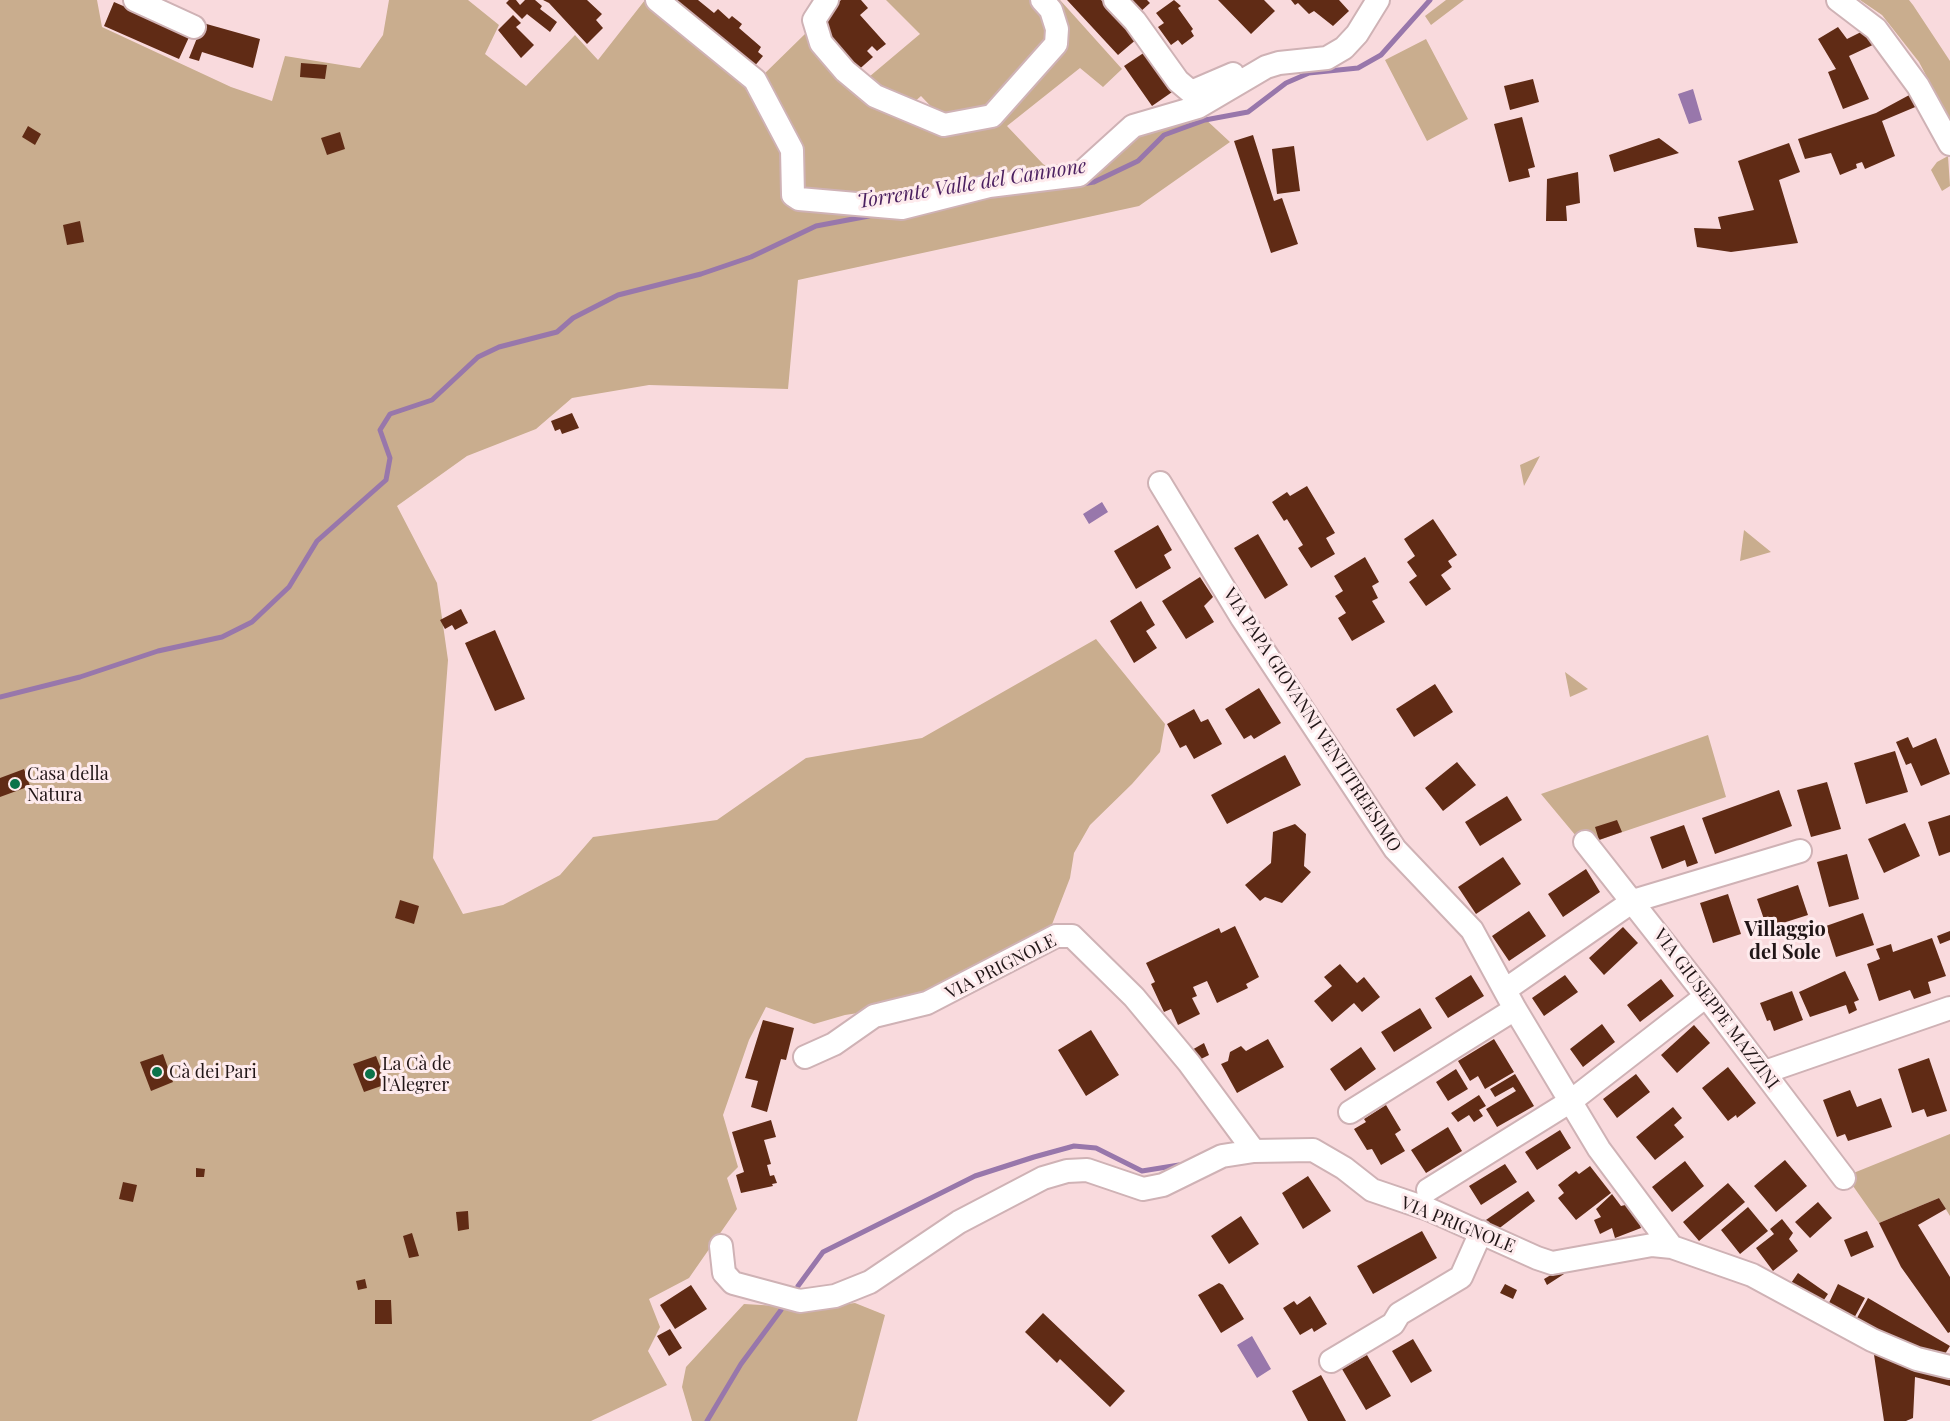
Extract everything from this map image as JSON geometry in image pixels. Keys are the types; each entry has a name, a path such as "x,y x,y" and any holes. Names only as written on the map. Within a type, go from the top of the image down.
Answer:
{"street":[{"path":"135,0 194,27"},
{"path":"657,0 755,80 792,150 792,192 799,199 902,208 989,186 1079,175 1134,126 1198,107 1266,67 1280,63 1327,58 1344,48 1357,34 1378,0"},
{"path":"827,0 814,20 821,43 845,71 875,96 944,125 992,116 1056,44 1057,29 1051,10 1042,0"},
{"path":"1116,0 1135,21 1178,81 1191,92 1252,66 1266,67"},
{"path":"1838,0 1876,29 1918,86 1950,144"},
{"name":"VIA PAPA GIOVANNI VENTITREESIMO","path":"1160,483 1242,618 1395,849 1473,930 1510,999 1599,1149 1672,1247"},
{"name":"VIA GIUSEPPE MAZZINI","path":"1585,842 1633,901 1844,1178"},
{"path":"1350,1112 1510,999 1633,901 1800,850"},
{"name":"VIA PRIGNOLE","path":"806,1057 834,1044 874,1016 927,1004 1056,936 1072,936 1134,997 1189,1063 1254,1151"},
{"path":"1428,1190 1571,1101 1706,996"},
{"path":"1764,1072 1950,1008"},
{"name":"VIA PRIGNOLE","path":"721,1246 724,1273 733,1283 800,1301 835,1296 870,1282 959,1221 1043,1178 1087,1170 1143,1189 1163,1185 1222,1155 1254,1151 1313,1150 1344,1168 1372,1190 1481,1232 1552,1263 1652,1245 1672,1247"},
{"path":"1331,1361 1393,1324 1400,1314 1461,1277 1481,1232"},
{"path":"1672,1247 1752,1275 1872,1340 1917,1359 1950,1367"}],"shaded area":[{"path":"0,0 97,0 102,27 231,87 272,101 285,56 360,68 383,35 389,0 468,0 499,25 485,54 526,86 575,35 598,60 645,0 747,86 790,151 789,201 859,216 910,214 993,190 1048,185 1161,125 1203,117 1230,142 1139,206 798,280 788,389 649,385 572,398 536,429 467,456 397,506 437,583 448,660 433,858 463,914 503,905 560,875 593,837 717,820 806,758 922,738 1096,639 1165,724 1160,752 1132,784 1090,825 1074,853 1070,878 1051,927 1033,943 891,1008 845,1015 814,1024 766,1007 749,1040 723,1115 738,1167 727,1178 737,1209 689,1278 649,1299 660,1327 648,1351 667,1385 591,1421 0,1421"},
{"path":"886,0 1036,0 1051,44 994,107 942,118 921,96 911,105 863,82 920,34"},
{"path":"1046,0 1060,0 1122,69 1103,87 1080,68 1007,126 1043,164 1056,172 901,206 797,193 759,79 806,33 837,71 946,130 993,120 1054,52"},
{"path":"1446,0 1464,0 1431,25 1425,16"},
{"path":"1860,0 1909,0 1913,5 1950,61 1950,121 1919,62 1882,15"},
{"path":"1426,39 1468,119 1427,141 1385,60"},
{"path":"1693,89 1702,120 1689,124 1678,94"},
{"path":"1948,156 1950,186 1942,191 1931,170 1937,162"},
{"path":"1540,456 1524,486 1520,465"},
{"path":"1102,502 1108,512 1089,524 1083,514"},
{"path":"1744,530 1771,552 1740,561"},
{"path":"1565,672 1588,689 1570,697"},
{"path":"1708,735 1726,797 1599,840 1581,842 1541,794"},
{"path":"1950,1134 1950,1216 1939,1198 1879,1223 1846,1176"},
{"path":"855,1303 885,1315 857,1421 692,1421 682,1387 686,1367 744,1304 813,1308"},
{"path":"1252,1336 1271,1369 1257,1378 1237,1345"}],"building":[{"path":"509,0 516,0 520,5 525,0 535,0 542,6 540,9 557,22 550,32 527,14 522,19 506,3"},
{"path":"543,0 587,0 602,14 596,20 603,28 587,44 549,3"},
{"path":"666,0 698,0 714,13 718,9 729,19 732,16 742,24 739,28 761,47 758,52 763,56 753,68"},
{"path":"841,0 861,0 868,8 860,15 886,44 877,51 872,46 867,51 873,57 855,73 825,40 820,21"},
{"path":"1067,0 1101,0 1138,38 1118,55"},
{"path":"1127,0 1147,0 1150,3 1139,13"},
{"path":"1174,0 1181,6 1178,8 1193,29 1191,31 1194,36 1182,45 1178,40 1171,45 1158,27 1164,23 1156,13"},
{"path":"1218,0 1264,0 1275,11 1251,34"},
{"path":"1291,0 1339,0 1349,11 1333,26 1314,11 1309,14 1298,3 1295,5"},
{"path":"114,2 190,35 179,59 104,26"},
{"path":"513,15 521,23 516,27 534,45 521,58 498,30"},
{"path":"203,23 260,39 253,68 202,52 199,61 189,58"},
{"path":"1838,27 1847,39 1865,30 1877,43 1849,56 1869,99 1843,109 1828,72 1836,69 1818,39"},
{"path":"1148,50 1175,90 1152,106 1124,66"},
{"path":"301,63 327,65 325,79 300,77"},
{"path":"1533,79 1539,102 1510,110 1504,86"},
{"path":"1913,93 1920,105 1882,121 1895,156 1865,169 1862,162 1856,164 1857,168 1840,175 1831,153 1805,159 1798,139 1876,113"},
{"path":"1522,117 1535,167 1528,169 1530,177 1509,182 1494,124"},
{"path":"28,126 41,134 35,145 22,137"},
{"path":"340,132 345,149 327,155 321,138"},
{"path":"1253,135 1274,201 1282,198 1298,244 1271,253 1234,141"},
{"path":"1659,138 1679,153 1614,172 1609,155"},
{"path":"1789,143 1800,172 1779,180 1798,243 1731,252 1697,247 1694,228 1721,229 1718,217 1754,210 1738,161"},
{"path":"1294,146 1300,191 1277,194 1272,149"},
{"path":"1578,172 1580,203 1566,206 1567,221 1546,221 1547,179"},
{"path":"80,221 84,242 67,245 63,225"},
{"path":"572,413 579,428 562,434 560,429 555,431 551,421"},
{"path":"1307,486 1335,533 1326,538 1335,554 1311,568 1298,548 1303,545 1287,519 1284,521 1272,502 1287,492 1290,496"},
{"path":"1433,519 1457,555 1448,561 1452,567 1441,575 1451,589 1426,606 1409,582 1417,576 1407,562 1415,556 1404,539"},
{"path":"1158,525 1172,550 1164,555 1171,568 1136,589 1114,551"},
{"path":"1258,534 1288,585 1265,599 1234,548"},
{"path":"1365,557 1379,582 1372,586 1378,598 1372,601 1385,622 1352,641 1338,618 1346,613 1335,596 1343,591 1334,576"},
{"path":"1200,577 1213,597 1204,606 1214,622 1186,639 1162,601"},
{"path":"1141,601 1155,625 1146,631 1157,648 1134,663 1110,621"},
{"path":"461,609 468,623 455,630 452,625 445,629 440,620"},
{"path":"495,630 525,699 495,711 465,643"},
{"path":"1435,684 1453,712 1414,737 1396,709"},
{"path":"1259,688 1281,723 1254,739 1251,735 1244,739 1225,709"},
{"path":"1194,709 1201,722 1208,719 1222,744 1194,759 1186,745 1180,748 1167,724"},
{"path":"1908,737 1913,748 1936,738 1950,774 1921,786 1911,763 1906,765 1896,742"},
{"path":"1895,751 1908,792 1866,804 1854,763"},
{"path":"1285,755 1301,785 1227,824 1211,795"},
{"path":"1457,762 1476,785 1443,811 1425,788"},
{"name":"Casa della Natura","path":"24,769 30,786 0,797 0,778"},
{"path":"1827,782 1841,829 1811,837 1797,790"},
{"path":"1779,790 1792,826 1715,854 1702,818"},
{"path":"1507,796 1522,820 1480,846 1465,822"},
{"path":"1950,815 1950,852 1939,856 1928,822"},
{"path":"1617,820 1622,832 1599,840 1595,827"},
{"path":"1905,823 1920,856 1884,873 1868,839"},
{"path":"1295,824 1306,834 1304,866 1311,872 1282,903 1265,897 1260,901 1245,885 1271,863 1273,832"},
{"path":"1684,825 1698,863 1687,867 1685,860 1662,869 1650,837"},
{"path":"1847,854 1859,899 1829,907 1817,862"},
{"path":"1503,857 1521,884 1476,914 1458,887"},
{"path":"1586,869 1600,892 1563,917 1548,894"},
{"path":"1798,885 1808,915 1767,928 1757,899"},
{"path":"1728,894 1741,934 1713,943 1700,903"},
{"path":"400,900 419,906 414,924 395,918"},
{"path":"1529,911 1546,936 1509,961 1492,936"},
{"path":"1863,913 1874,945 1836,957 1826,926"},
{"path":"1235,926 1259,977 1246,984 1248,988 1217,1003 1207,981 1193,987 1197,996 1192,998 1200,1014 1178,1025 1171,1009 1164,1012 1151,984 1155,982 1146,963 1219,928 1221,933"},
{"path":"1623,927 1638,943 1604,975 1589,958"},
{"path":"1950,931 1950,940 1940,944 1937,936"},
{"path":"1932,938 1946,976 1928,982 1931,993 1914,999 1910,990 1879,1001 1867,964 1880,959 1876,949 1891,944 1893,952"},
{"path":"1340,964 1357,983 1364,977 1380,997 1362,1012 1354,1003 1332,1022 1314,1001 1332,986 1324,977"},
{"path":"1845,971 1859,1000 1854,1002 1857,1010 1849,1014 1846,1005 1810,1017 1799,992"},
{"path":"1471,975 1484,996 1448,1018 1435,998"},
{"path":"1565,975 1578,992 1544,1016 1532,998"},
{"path":"1661,979 1674,996 1640,1022 1627,1005"},
{"path":"1792,991 1803,1020 1774,1031 1760,1003"},
{"path":"1420,1008 1432,1028 1394,1052 1381,1032"},
{"path":"763,1020 794,1028 786,1060 781,1059 767,1112 751,1107 758,1081 745,1078"},
{"path":"1602,1024 1615,1042 1583,1067 1570,1049"},
{"path":"1694,1025 1710,1043 1677,1073 1661,1055"},
{"path":"1091,1030 1119,1075 1086,1096 1058,1050"},
{"path":"1268,1039 1284,1067 1237,1093 1221,1064 1228,1061 1230,1052 1241,1046 1246,1051"},
{"path":"1494,1039 1514,1072 1485,1089 1478,1076 1470,1081 1458,1061"},
{"path":"1204,1043 1209,1055 1195,1062 1190,1051"},
{"path":"1361,1047 1376,1069 1345,1091 1330,1069"},
{"name":"Cà dei Pari","path":"163,1054 173,1082 151,1091 140,1062"},
{"name":"La Cà de l'Alegrer","path":"376,1056 387,1084 364,1092 353,1064"},
{"path":"1929,1058 1947,1111 1927,1117 1924,1109 1912,1113 1898,1069"},
{"path":"1728,1067 1756,1103 1737,1118 1736,1115 1728,1121 1702,1088"},
{"path":"1456,1069 1468,1089 1448,1101 1436,1082"},
{"path":"1515,1074 1534,1106 1497,1127 1486,1109 1516,1091 1513,1087 1495,1097 1490,1089"},
{"path":"1636,1074 1650,1092 1617,1118 1603,1099"},
{"path":"1850,1090 1857,1107 1881,1098 1892,1127 1848,1141 1845,1134 1837,1137 1823,1100"},
{"path":"1479,1095 1486,1106 1479,1110 1483,1116 1474,1122 1469,1115 1458,1122 1451,1113"},
{"path":"1386,1105 1401,1130 1395,1134 1405,1151 1381,1165 1372,1149 1367,1150 1354,1129 1366,1122 1364,1119"},
{"path":"1673,1107 1682,1118 1674,1125 1684,1137 1655,1160 1636,1137"},
{"path":"771,1120 776,1137 764,1140 771,1164 767,1165 770,1176 774,1175 777,1183 772,1184 773,1186 741,1193 736,1175 744,1172 732,1132"},
{"path":"1448,1127 1462,1151 1426,1173 1411,1150"},
{"path":"1560,1130 1571,1148 1537,1170 1525,1152"},
{"path":"1785,1160 1807,1186 1776,1212 1754,1186"},
{"path":"1685,1161 1704,1186 1672,1212 1652,1187"},
{"path":"1505,1164 1517,1182 1481,1205 1469,1186"},
{"path":"1590,1166 1611,1193 1576,1220 1558,1198 1564,1193 1558,1185 1576,1171 1579,1174"},
{"path":"196,1168 205,1169 204,1177 196,1177"},
{"path":"1308,1176 1331,1211 1303,1229 1282,1193"},
{"path":"123,1182 137,1185 133,1202 119,1199"},
{"path":"1728,1183 1745,1202 1699,1241 1683,1222"},
{"path":"1528,1191 1535,1201 1497,1230 1483,1222"},
{"path":"1612,1194 1621,1206 1633,1203 1641,1228 1615,1238 1612,1228 1600,1234 1594,1220 1601,1217 1596,1209"},
{"path":"1939,1198 1946,1209 1918,1225 1950,1277 1950,1332 1948,1333 1901,1267 1879,1223"},
{"path":"1818,1202 1832,1218 1810,1238 1795,1222"},
{"path":"1748,1207 1768,1231 1740,1254 1721,1230"},
{"path":"468,1211 469,1229 458,1231 456,1212"},
{"path":"1241,1216 1259,1244 1229,1264 1211,1236"},
{"path":"1782,1219 1793,1233 1789,1239 1798,1251 1773,1271 1756,1248 1774,1234 1770,1229"},
{"path":"1422,1231 1437,1258 1373,1294 1357,1266"},
{"path":"1867,1231 1874,1247 1851,1257 1844,1240"},
{"path":"412,1233 419,1256 409,1258 403,1236"},
{"path":"1561,1269 1564,1274 1547,1285 1544,1279"},
{"path":"1798,1273 1828,1294 1819,1307 1789,1286"},
{"path":"365,1279 367,1288 358,1290 356,1281"},
{"path":"1219,1283 1223,1285 1244,1319 1221,1333 1198,1295"},
{"path":"1505,1284 1517,1290 1513,1299 1500,1293"},
{"path":"1838,1284 1865,1298 1852,1322 1826,1309"},
{"path":"691,1285 707,1309 675,1329 660,1305"},
{"path":"1310,1296 1327,1324 1314,1332 1312,1328 1300,1335 1283,1308 1294,1301 1297,1305"},
{"path":"1868,1298 1950,1346 1940,1362 1857,1318"},
{"path":"375,1300 391,1300 392,1324 375,1324"},
{"path":"1043,1313 1125,1391 1110,1407 1060,1359 1057,1363 1025,1332"},
{"path":"670,1329 682,1348 669,1356 657,1336"},
{"path":"1413,1339 1432,1371 1411,1383 1392,1351"},
{"path":"1873,1348 1950,1374 1950,1386 1915,1377 1913,1418 1906,1421 1884,1421"},
{"path":"1367,1355 1391,1396 1366,1410 1342,1369"},
{"path":"1321,1375 1346,1421 1308,1421 1292,1391"}],"waterway":[{"name":"Torrente Valle del Cannone","path":"1082,184 1094,182 1138,161 1164,135 1205,120 1248,112 1286,83 1309,73 1358,68 1381,55 1430,0"},
{"name":"Torrente Valle del Cannone","path":"0,697 80,677 158,651 222,637 252,622 289,587 317,541 386,480 390,458 380,430 390,414 432,400 478,357 499,347 557,332 573,318 618,295 701,274 751,257 816,226 869,216"},
{"path":"798,1286 823,1252 975,1176 1034,1157 1074,1146 1096,1148 1142,1171 1179,1165"},
{"path":"707,1421 741,1364 781,1310"}],"place":[{"name":"Casa della Natura","path":"15,784"},
{"name":"Cà dei Pari","path":"157,1072"},
{"name":"La Cà de l'Alegrer","path":"370,1074"}],"district":[{"name":"Villaggio del Sole","path":"1785,942"}]}
